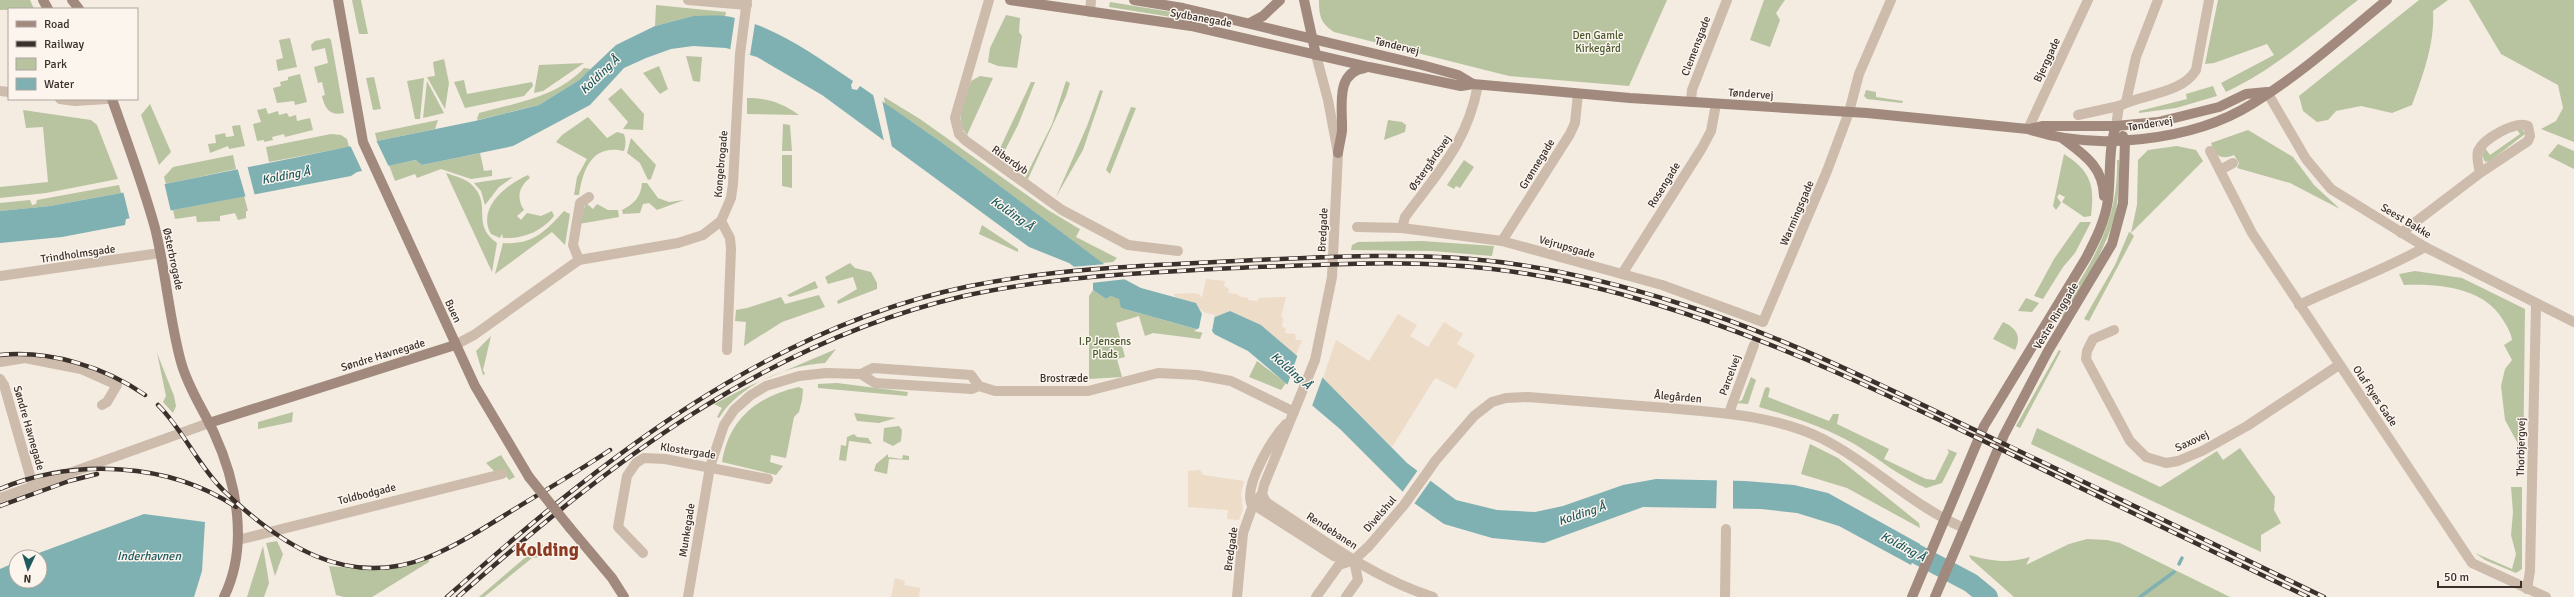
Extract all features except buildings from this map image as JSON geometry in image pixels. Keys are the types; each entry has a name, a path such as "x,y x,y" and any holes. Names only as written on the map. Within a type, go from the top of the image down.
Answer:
{"main road":[{"path":"72,0 78,8"},
{"name":"Buen","path":"338,0 363,142 456,345 501,434 528,477 612,578 624,597"},
{"name":"Sydbanegade","path":"1010,0 1191,26 1316,55"},
{"name":"Sydbanegade","path":"1134,0 1183,8 1313,39"},
{"path":"1250,23 1263,16 1280,0"},
{"name":"Bredgade","path":"1304,0 1316,55"},
{"name":"Tøndervej","path":"1316,55 1369,68 1461,86 1476,84 1578,94 1848,112 2028,129 2045,135 2111,141 2160,136 2202,125 2252,104 2267,92 2299,71 2387,0"},
{"name":"Tøndervej","path":"1313,39 1422,64 1458,75 1476,84"},
{"path":"1338,153 1342,132 1341,98 1344,85 1350,74 1357,69 1369,68"},
{"name":"Tøndervej","path":"2028,129 2042,126 2116,126 2158,122 2219,107 2246,94 2267,92"},
{"name":"Østerbrogade","path":"112,100 152,218 181,361 196,400 209,423 222,453 232,488 238,520 238,540 234,570 224,597"},
{"path":"2116,126 2125,140"},
{"name":"Vestre Ringgade","path":"1913,595 1984,426 2086,258 2105,216 2111,165 2111,141 2116,126"},
{"name":"Vestre Ringgade","path":"2060,137 2081,150 2099,170 2104,193 2105,216"},
{"name":"Vestre Ringgade","path":"1935,597 2004,435 2048,352 2112,244 2123,203 2125,140"},
{"name":"Søndre Havnegade","path":"209,423 456,345"}],"street":[{"path":"688,0 747,2"},
{"name":"Riberdyb","path":"989,0 955,118 959,134 980,153 1037,194 1106,234 1128,245 1178,250"},
{"path":"1090,12 1092,0"},
{"name":"Clemensgade","path":"1691,102 1692,90 1727,0"},
{"name":"Warmingsgade","path":"1763,322 1807,220 1848,112 1859,74 1891,0"},
{"name":"Bjerggade","path":"2028,129 2088,0"},
{"path":"2116,126 2136,57 2158,0"},
{"path":"2078,115 2122,104 2183,84 2192,77 2196,70 2209,0"},
{"name":"Kongebrogade","path":"721,221 731,198 733,184 740,54 747,2"},
{"name":"Bredgade","path":"1237,597 1243,533 1253,505 1262,494 1264,485 1312,366 1321,338 1332,277 1338,153 1316,55"},
{"name":"Østergårdsvej","path":"1402,228 1405,217 1458,146 1470,118 1476,84"},
{"name":"Seest Bakke","path":"2267,92 2306,158 2331,189 2425,247 2536,305 2574,322"},
{"name":"Grønnegade","path":"1502,241 1570,134 1575,123 1578,94"},
{"path":"68,100 91,100"},
{"name":"Rosengade","path":"1622,274 1702,148 1710,132 1716,104"},
{"path":"2401,233 2480,173 2528,141 2531,129 2525,125 2514,126 2482,146 2478,151 2480,173"},
{"name":"Olaf Ryes Gade","path":"2210,151 2252,233 2472,563 2546,597"},
{"path":"2220,170 2233,163"},
{"path":"579,260 573,245 580,203 589,197"},
{"path":"721,221 730,238 731,249 727,350"},
{"name":"Søndre Havnegade","path":"456,345 474,335 579,260 678,243 704,235 721,221"},
{"name":"Vejrupsgade","path":"1357,227 1402,228 1502,241 1662,286 1763,322"},
{"path":"2299,304 2338,286 2394,265 2425,247"},
{"name":"Trindholmsgade","path":"0,276 160,253"},
{"name":"Thorbjergvej","path":"2527,588 2530,571 2536,305"},
{"name":"Saxovej","path":"2114,330 2093,339 2087,351 2086,359 2130,441 2146,457 2166,463 2178,461 2202,451 2247,426 2340,365"},
{"name":"Parcelvej","path":"1729,413 1754,346"},
{"path":"0,362 24,356 81,368 117,385 107,402 102,405"},
{"name":"Brostræde","path":"710,467 724,425 734,410 751,395 766,386 799,376 826,373 860,374 873,368 970,375 979,386 995,390 1088,391 1158,374 1197,375 1231,381 1293,415"},
{"name":"Brostræde","path":"860,374 875,383 972,389 979,386"},
{"name":"Søndre Havnegade","path":"0,379 4,385 34,486"},
{"name":"Ålegården","path":"1408,500 1425,476 1474,416 1492,402 1506,398 1535,397 1729,413 1763,419 1820,438 1853,455 1944,520 1964,528"},
{"name":"Bredgade","path":"1253,505 1249,496 1253,482 1271,443 1293,415"},
{"name":"Søndre Havnegade","path":"0,498 209,423"},
{"name":"Klostergade","path":"643,553 618,528 623,490 630,469 644,458 666,459 768,479"},
{"name":"Munkegade","path":"688,597 710,467"},
{"name":"Toldbodgade","path":"238,540 502,474"},
{"name":"Rendebanen","path":"1262,494 1266,502 1354,560"},
{"name":"Divelshul","path":"1354,560 1408,500"},
{"name":"Rendebanen","path":"1253,505 1334,556 1354,560"},
{"path":"1725,597 1726,529"},
{"path":"1346,597 1358,580 1354,560"},
{"path":"1316,597 1339,565 1354,560 1418,592 1433,597"}],"green space":[{"path":"0,0 30,0 34,8 8,8 8,10 0,10"},
{"path":"352,0 361,0 368,34 359,34"},
{"name":"Den Gamle Kirkegård","path":"1319,0 1667,0 1629,86 1509,76 1334,32 1329,29 1321,18"},
{"path":"1764,0 1785,0 1776,13 1780,20 1770,47 1750,40"},
{"path":"2218,0 2358,0 2278,62 2226,92 2221,83 2274,55 2267,44 2214,63 2205,64"},
{"path":"2419,0 2448,0 2433,11 2430,47 2424,71 2412,105 2392,113 2361,106 2336,111 2328,120 2317,122 2303,111 2299,96"},
{"path":"2469,0 2574,0 2574,142 2541,129 2556,121 2563,108 2558,85 2501,54"},
{"path":"1110,2 1190,15 1190,20 1109,7"},
{"path":"656,5 726,12 725,17 693,16 655,26"},
{"path":"1006,15 1020,18 1019,32 1022,36 1017,68 998,66 988,62 990,48"},
{"path":"290,38 297,67 278,71 276,60 283,58 279,40"},
{"path":"329,38 331,40 344,113 339,114 332,112 325,105 322,96 325,95 322,82 318,83 314,67 328,63 325,48 312,51 311,45 315,41"},
{"path":"686,56 702,57 700,82 693,81"},
{"path":"444,59 449,83 445,109 427,77 435,76 433,62"},
{"path":"584,63 543,91 534,93 539,65"},
{"path":"659,66 668,89 660,94 643,73"},
{"path":"584,68 591,69 579,80 539,105 477,119 479,113 535,98 549,92 573,78"},
{"path":"300,74 307,102 295,105 294,101 277,103 273,88 281,86 280,82 288,80 288,77"},
{"path":"980,76 993,78 967,135 961,123 962,109 971,81"},
{"path":"374,77 381,109 373,110 366,78"},
{"path":"424,78 420,119 415,119 407,81"},
{"path":"464,80 467,94 532,82 533,86 524,96 465,108 454,82"},
{"path":"427,81 444,113 423,118"},
{"path":"1066,81 1070,83 1066,96 1028,179 1025,178 1052,124"},
{"path":"1031,82 1035,82 1018,125 1000,160 996,157"},
{"path":"2213,86 2217,96 2176,108 2139,113 2139,111 2187,99 2186,94"},
{"path":"621,88 644,114 643,130 623,129 628,122 608,99"},
{"path":"1100,90 1103,91 1083,150 1056,197 1087,126"},
{"path":"1866,90 1876,92 1876,97 1903,101 1902,103 1867,99 1864,96"},
{"path":"884,97 920,119 1048,210 1080,229 1076,237 1117,258 1113,262 1102,263 944,144 885,104"},
{"path":"747,98 762,99 774,102 787,107 799,115 747,114"},
{"path":"150,104 171,152 159,165 141,115"},
{"path":"1131,107 1136,108 1110,174 1106,170"},
{"path":"266,108 268,114 278,111 279,115 287,113 289,117 296,115 297,121 310,118 313,130 285,137 284,134 272,137 273,140 264,142 264,140 257,141 253,124 261,122 257,110"},
{"path":"23,110 91,120 97,125 118,179 46,193 0,198 0,187 48,182 43,127 26,128"},
{"path":"588,117 607,138 617,132 624,134 625,147 624,151 604,151 597,155 591,161 583,176 579,195 574,195 577,177 587,159 556,142 562,135"},
{"path":"438,120 435,129 377,141 375,133"},
{"path":"1388,120 1402,122 1406,125 1405,132 1384,140"},
{"path":"783,124 790,125 792,151 782,151"},
{"path":"240,125 245,146 229,149 228,146 210,153 208,144 216,143 215,135 225,133 226,137 234,136 232,126"},
{"path":"2515,127 2521,127 2525,134 2490,161 2485,162 2482,155 2485,148 2490,155 2520,134"},
{"path":"2248,130 2293,157 2314,185 2340,209 2290,183 2237,168 2239,163 2234,155 2226,157 2220,156 2213,148 2211,143"},
{"path":"331,134 341,135 347,139 349,147 269,162 266,147"},
{"path":"631,138 656,165 651,179 648,180 640,163 627,153"},
{"path":"2558,144 2574,151 2574,169 2548,156"},
{"path":"2177,146 2196,150 2203,161 2131,233 2137,205 2138,160 2148,150"},
{"path":"480,153 484,171 492,170 492,176 471,179 441,169 417,178 415,174 395,181 389,165 417,160 422,165"},
{"path":"2064,154 2080,167 2089,180 2092,196 2091,216 2084,217 2062,202 2065,197 2059,194 2057,197 2061,203 2056,210 2053,206"},
{"path":"233,155 236,169 166,184 164,177 173,167"},
{"path":"782,155 792,155 792,188 782,186"},
{"path":"1464,160 1474,167 1460,188 1456,186 1454,189 1447,185"},
{"path":"2117,160 2119,160 2118,194 2111,229 2093,268 2063,317 2059,314 2092,260 2108,223 2116,182"},
{"path":"446,173 466,181 478,192 481,200 485,229 489,236 497,243 492,272"},
{"path":"528,175 530,178 521,188 519,197 524,210 517,216 521,220 527,213 541,216 552,211 554,216 549,222 537,230 524,236 503,238 502,234 500,238 491,234 487,224 488,215 496,198 511,184"},
{"path":"513,177 499,187 485,205 481,191 474,183"},
{"path":"642,183 647,183 658,198 669,202 684,200 657,210 649,203 643,204 640,213 623,214 622,210 636,200"},
{"path":"119,185 121,193 50,206 0,211 0,203 30,200 32,205 36,204 37,200"},
{"path":"244,196 248,211 246,211 246,218 238,220 235,213 220,216 220,221 197,222 196,216 175,219 173,210"},
{"path":"586,203 593,209 597,204 608,210 618,210 619,217 579,224"},
{"path":"564,211 570,214 565,245 552,232 495,274 503,243 522,242 537,236 551,225"},
{"path":"2080,222 2091,222 2075,253 2063,267 2043,299 2034,296 2054,259"},
{"path":"982,225 1018,249 1018,252 979,234"},
{"path":"2129,232 2134,236 2089,321 2084,319 2115,265"},
{"path":"1422,241 1494,246 1492,256 1432,251 1351,250 1352,245 1358,242"},
{"path":"850,263 855,268 871,272 877,283 877,289 838,304 837,301 857,289 853,277 828,284 825,277"},
{"path":"2415,271 2462,278 2525,309 2523,474 2517,475 2517,442 2505,420 2501,386 2505,369 2512,360 2504,345 2512,340 2507,327 2494,309 2484,300 2472,294 2460,290 2432,285 2404,285 2399,274"},
{"path":"815,281 818,288 790,297 787,295"},
{"name":"I.P Jensens Plads","path":"1093,290 1106,299 1111,296 1117,297 1121,302 1121,308 1203,331 1200,339 1153,333 1145,336 1139,316 1116,323 1125,357 1117,359 1122,377 1089,379 1089,296"},
{"path":"819,295 825,307 782,322 744,346 746,322 735,321 736,310 781,297 785,304"},
{"path":"2026,298 2039,303 2032,312 2018,311"},
{"path":"2003,322 2014,330 2018,337 2015,350 1993,339"},
{"path":"491,336 483,370 485,374 483,375 476,351"},
{"path":"836,349 825,363 783,372"},
{"path":"2059,350 2061,351 2020,428 2016,426"},
{"path":"157,353 174,396 176,406 173,413 163,402 166,396"},
{"path":"1257,361 1286,383 1281,390 1249,377"},
{"path":"1751,377 1756,380 1748,404 1736,403 1742,400"},
{"path":"763,380 739,395 719,418 717,417 722,408 714,404"},
{"path":"837,383 908,392 907,396 818,388 818,384"},
{"path":"799,387 803,389 802,400 799,412 794,417 786,458 771,455 770,462 783,466 776,475 722,462 731,433 748,411 758,403 771,396"},
{"path":"1768,387 1770,389 1768,397 1829,421 1833,414 1839,414 1837,424 1889,449 1884,459 1926,479 1935,480 1949,452 1947,449 1957,453 1942,483 1926,488 1916,484 1856,445 1833,433 1759,407 1765,388"},
{"path":"293,412 292,422 258,429 258,422"},
{"path":"854,413 896,418 879,423 857,421"},
{"path":"899,426 902,430 901,441 893,446 883,441 884,428"},
{"path":"2037,428 2160,487 2217,451 2223,460 2240,448 2275,497 2274,510 2281,523 2261,535 2261,552 2031,444"},
{"path":"854,434 857,437 868,438 872,444 849,441 846,461 839,460 841,445 846,446 847,437"},
{"path":"1810,444 1838,458 1919,523 1920,528 1847,488 1801,474"},
{"path":"888,454 888,457 902,459 903,455 909,456 909,460 889,459 887,474 874,471 876,464"},
{"path":"501,455 515,477 509,480 502,471 494,471 486,463"},
{"path":"2511,487 2522,487 2522,569 2516,573 2485,560 2475,553 2512,569 2516,554 2511,535 2513,512"},
{"path":"2087,539 2107,540 2120,543 2230,597 2014,597 1971,559 1969,555 2000,561 2030,557 2026,565 2069,544"},
{"path":"277,541 283,554 275,576 266,543"},
{"path":"541,544 543,546 536,552 540,557 532,558 484,597 479,597"},
{"path":"263,546 269,583 264,597 247,597"},
{"path":"429,558 429,562 372,597 344,597 336,595 329,566 375,570 411,564"}],"shaded area":[{"path":"1206,279 1225,281 1224,286 1229,289 1228,293 1238,294 1238,296 1248,298 1248,300 1258,301 1259,298 1286,297 1281,317 1283,317 1282,327 1286,328 1285,333 1295,334 1296,340 1302,340 1296,355 1261,325 1230,311 1215,317 1202,314 1196,303 1175,297 1174,294 1192,293 1199,294 1202,298"},
{"path":"1398,314 1417,325 1410,336 1428,347 1444,322 1463,334 1457,344 1475,355 1456,389 1436,378 1433,381 1392,447 1323,378 1336,340 1369,361"},
{"path":"1200,470 1203,475 1244,481 1241,494 1243,509 1239,520 1227,519 1228,510 1188,507 1188,471"},
{"path":"895,578 905,581 904,585 920,588 919,597 891,597"}],"water":[{"path":"693,16 719,16 735,18 767,29 797,44 853,81 851,85 852,89 857,90 860,86 944,144 1124,279 1141,288 1196,303 1202,314 1215,317 1230,311 1261,325 1323,378 1407,463 1456,500 1497,510 1535,512 1563,506 1623,485 1656,479 1745,481 1794,485 1828,493 1920,544 1911,565 1839,526 1797,513 1761,509 1643,507 1544,543 1492,538 1444,524 1414,503 1340,429 1248,351 1214,334 1121,308 1119,299 1111,296 1106,299 1093,290 1093,281 1069,263 1029,247 822,95 757,57 726,48 693,46 671,49 624,68 590,105 513,146 422,165 416,160 357,172 351,176 126,219 125,225 62,237 0,243 0,211 50,206 121,193 475,121 539,105 579,80 616,45 655,26"},
{"name":"Inderhavnen","path":"144,514 205,522 202,571 194,597 0,597 0,569 8,566 8,589 48,589 48,550"}],"pier":[{"path":"735,17 755,23 750,55 730,51"},
{"path":"873,94 882,100 892,147 884,141"},
{"path":"376,140 389,167 363,173 350,145"},
{"path":"247,165 255,196 246,198 237,167"},
{"path":"164,182 171,212 130,220 123,191"},
{"path":"1106,264 1127,279 1091,283 1071,267"},
{"path":"1199,308 1203,312 1215,315 1212,331 1215,335 1194,331 1199,328 1202,313"},
{"path":"1298,354 1323,376 1312,406 1287,386"},
{"path":"1418,470 1431,480 1414,504 1401,494"},
{"path":"1717,478 1733,479 1733,510 1716,510"}],"waterway":[{"name":"Kolding Å","path":"1892,541 1971,583 1988,597"},
{"path":"2179,564 2182,558"},
{"path":"2140,597 2174,572"}],"railway":[{"path":"447,597 564,497 625,450 689,407 755,367 823,333 895,306 970,286 1076,271 1148,265 1390,256 1444,257 1524,265 1603,282 1681,304 1719,317 1829,361 2324,597"},
{"path":"458,597 572,500 632,455 693,414 756,376 822,344 891,317 964,296 1036,283 1072,279 1145,273 1255,267 1399,263 1473,267 1578,283 1655,304 1743,334 1872,388 2308,597"},
{"path":"0,355 38,355 76,363 112,376 145,395"},
{"path":"158,405 176,426 206,471 224,491 268,528 291,544 316,556 341,564 368,568 397,566 426,558 446,549 486,527 610,450"},
{"path":"0,489 29,479 59,472 90,469 121,470 151,473 181,481 210,492 236,507"},
{"path":"0,506 69,481 97,474"}],"district":[{"name":"Kolding","path":"547,550"}]}
